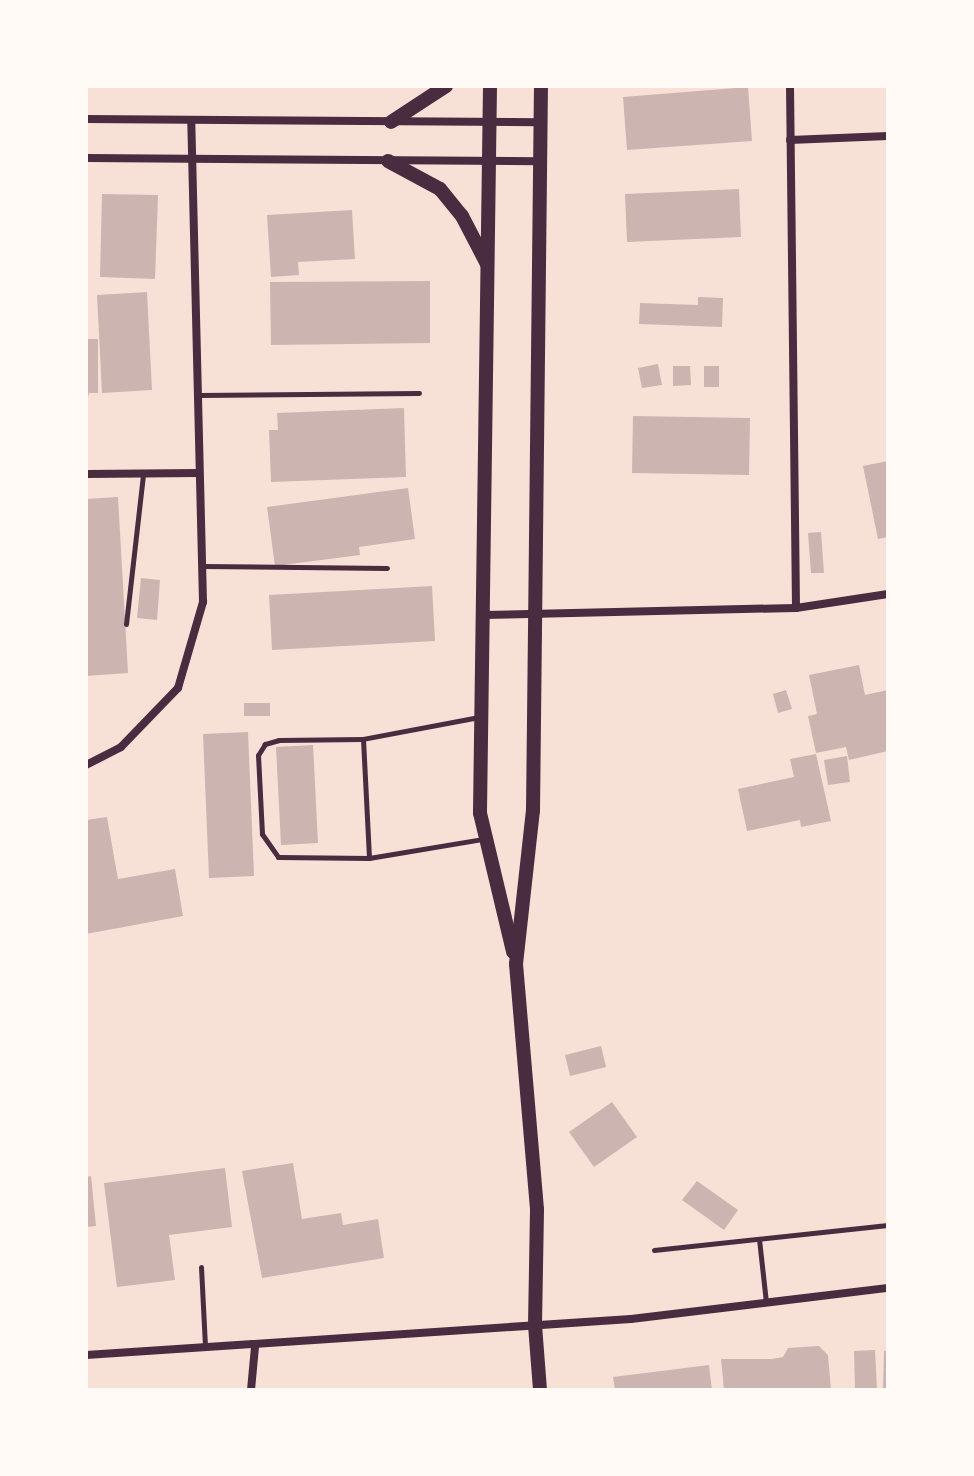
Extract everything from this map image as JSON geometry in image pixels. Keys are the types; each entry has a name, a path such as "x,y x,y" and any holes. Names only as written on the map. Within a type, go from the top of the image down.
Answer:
{"street":[{"path":"391,122 446,86"},
{"path":"490,86 481,717 484,839 516,964 537,1209 535,1325 540,1390"},
{"path":"516,964 533,811 541,86"},
{"path":"790,86 796,608"},
{"path":"86,119 540,122"},
{"path":"86,765 121,747 178,688 203,602 191,122"},
{"path":"790,140 888,136"},
{"path":"86,158 540,161"},
{"path":"388,161 440,189 462,216 488,266"},
{"path":"86,474 199,473"},
{"path":"483,615 796,608 888,594"},
{"path":"86,1355 255,1347 535,1325 888,1288"},
{"path":"251,1390 255,1347"}],"lane":[{"path":"197,395 419,393"},
{"path":"126,624 143,473"},
{"path":"202,566 387,568"},
{"path":"481,717 363,739 279,740 265,744 258,755 262,834 278,857 369,858 484,839"},
{"path":"363,739 369,858"},
{"path":"654,1250 888,1225"},
{"path":"759,1239 766,1303"},
{"path":"201,1267 205,1348"}],"building":[{"path":"748,87 752,141 627,150 623,97"},
{"path":"739,189 741,237 627,242 625,194"},
{"path":"102,194 158,195 155,279 100,277"},
{"path":"352,210 355,259 298,262 299,275 271,277 267,215"},
{"path":"430,281 430,343 271,345 270,282"},
{"path":"147,292 152,390 102,393 97,295"},
{"path":"698,297 723,298 722,327 639,324 640,303 698,305"},
{"path":"88,339 98,339 98,393 89,393 86,406"},
{"path":"658,364 662,385 642,388 638,368"},
{"path":"673,366 690,366 691,385 673,386"},
{"path":"704,366 719,366 719,387 704,387"},
{"path":"404,408 406,477 271,482 269,430 278,430 277,413"},
{"path":"633,416 750,418 749,475 632,473"},
{"path":"888,461 888,537 878,539 863,466"},
{"path":"408,488 415,539 359,547 360,555 275,566 267,507"},
{"path":"118,497 128,673 86,676 86,499"},
{"path":"821,532 824,573 811,573 808,533"},
{"path":"141,578 160,580 157,620 137,618"},
{"path":"432,586 435,641 272,650 269,595"},
{"path":"859,665 865,695 888,690 888,751 849,760 846,747 816,753 808,716 817,714 809,675"},
{"path":"786,690 792,709 778,713 773,694"},
{"path":"244,703 270,703 270,716 244,716"},
{"path":"248,732 254,876 209,878 203,734"},
{"path":"313,745 318,843 281,845 276,747"},
{"path":"816,754 831,821 801,827 800,820 747,831 738,789 794,777 790,759"},
{"path":"847,756 850,782 828,785 824,760"},
{"path":"107,817 118,879 175,869 183,916 86,934 86,820"},
{"path":"601,1046 606,1067 570,1076 565,1055"},
{"path":"612,1102 637,1137 594,1167 569,1132"},
{"path":"293,1163 302,1219 341,1213 343,1225 378,1219 384,1258 262,1278 242,1171"},
{"path":"225,1168 232,1227 169,1235 175,1280 117,1287 104,1183"},
{"path":"91,1176 96,1226 86,1227 86,1177"},
{"path":"697,1181 738,1210 724,1230 682,1200"},
{"path":"819,1346 828,1355 831,1390 724,1390 721,1359 772,1359 783,1357 788,1348"},
{"path":"875,1350 877,1390 855,1390 854,1351"},
{"path":"884,1351 888,1351 888,1390 883,1390"},
{"path":"709,1365 712,1390 615,1390 613,1377"}]}
